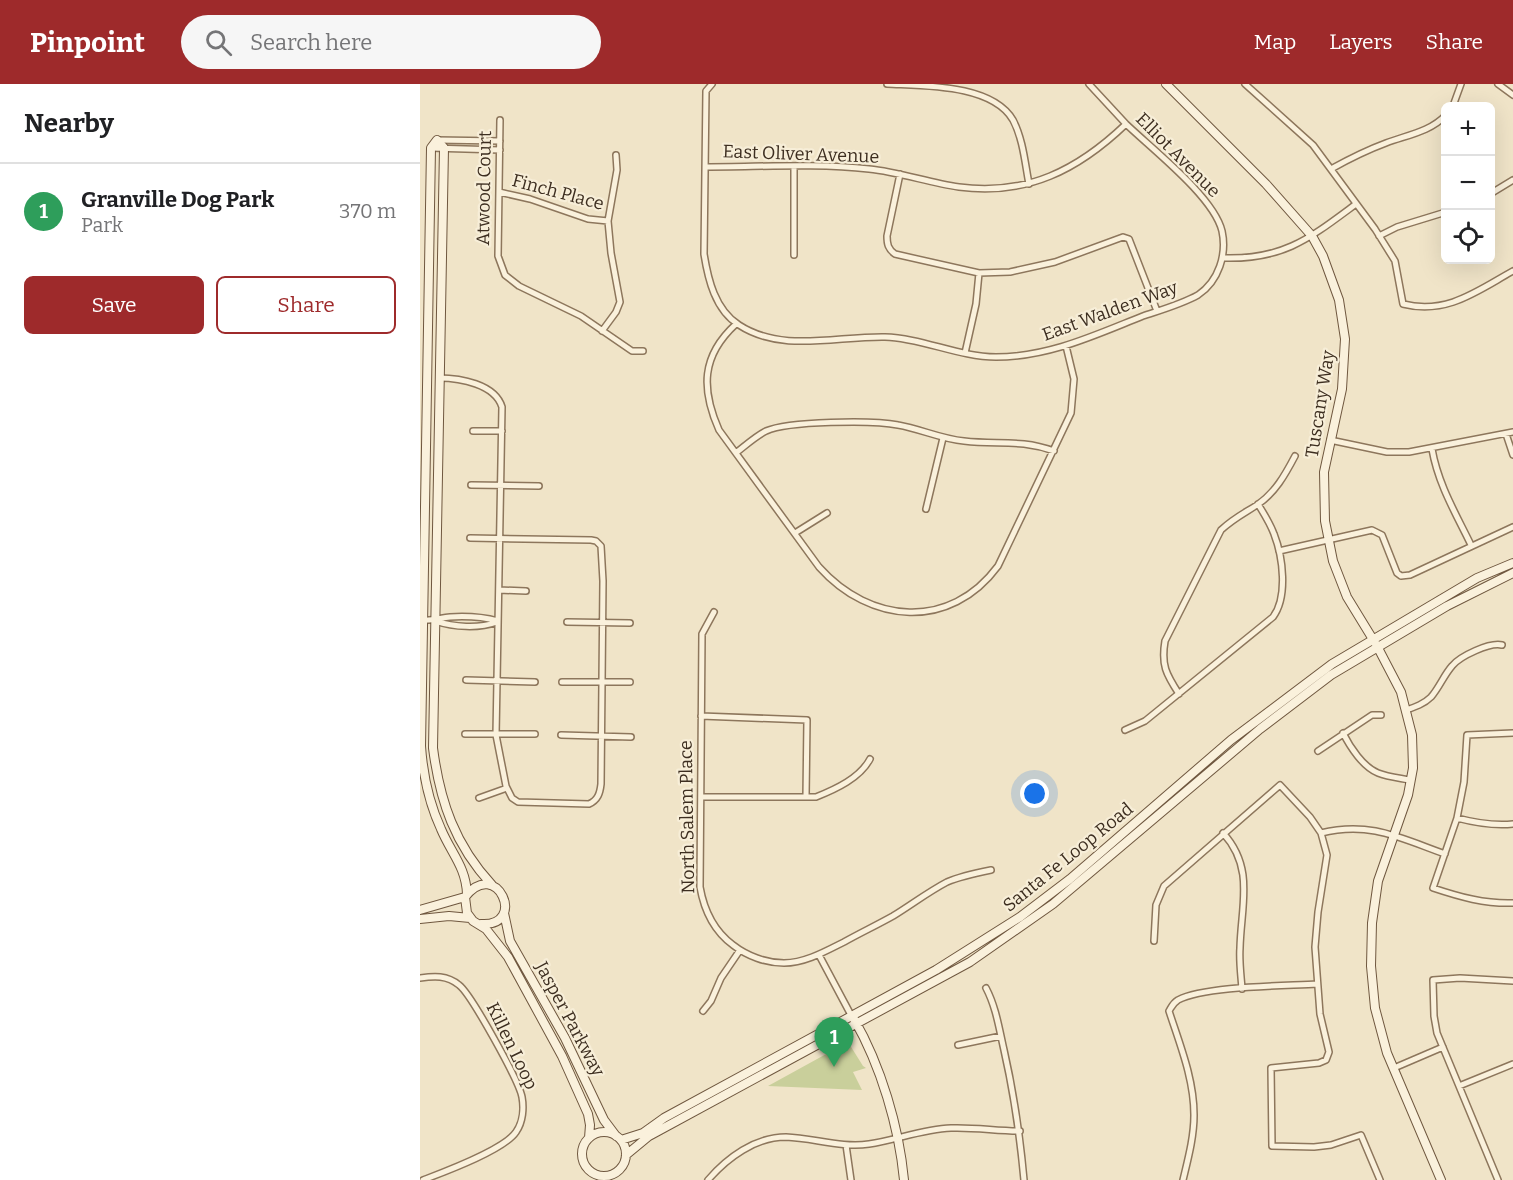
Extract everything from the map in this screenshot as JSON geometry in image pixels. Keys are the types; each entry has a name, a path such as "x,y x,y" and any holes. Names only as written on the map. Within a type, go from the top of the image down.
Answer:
{"street":[{"path":"887,84 958,90 994,101 1012,118 1029,184"},
{"name":"Elliot Avenue","path":"1089,84 1204,198 1216,215 1222,231 1223,258"},
{"name":"Tuscany Way","path":"1166,84 1266,184 1312,236 1323,256 1339,300 1346,339 1342,389 1324,472 1325,521 1333,561 1347,597 1375,642 1404,698 1412,735 1413,768 1408,795 1378,881 1372,923 1371,966 1375,1008 1388,1053 1441,1180"},
{"path":"1245,84 1313,145 1331,169 1395,261 1404,304 1416,307 1458,302 1513,271"},
{"path":"1454,102 1461,84"},
{"path":"1498,84 1513,95"},
{"name":"East Walden Way","path":"710,85 706,90 704,254 708,278 717,302 736,324 759,336 778,341 888,337 993,357 1022,356 1066,346 1199,294 1211,281 1223,258"},
{"name":"Atwood Court","path":"500,120 498,256 505,275 519,286 581,316 632,351 643,351"},
{"path":"1331,169 1359,154 1422,131 1441,121"},
{"name":"East Oliver Avenue","path":"706,167 842,167 900,174 957,187 1007,188 1029,184 1070,168 1107,142 1126,123"},
{"path":"437,140 500,141"},
{"path":"437,140 431,148 420,746 427,789 440,827 465,876 465,907 470,918"},
{"path":"420,919 449,916 470,918 481,924 494,923 504,913 506,902 497,888 473,865 459,841 435,769 433,748 444,148 437,140"},
{"path":"431,148 500,150"},
{"path":"602,331 616,312 620,302 608,221 617,171 616,155"},
{"path":"794,167 794,255"},
{"path":"900,174 887,236 887,244 895,254 979,273 1010,272 1055,262 1123,237 1129,239 1157,311"},
{"path":"1495,191 1513,180"},
{"name":"Finch Place","path":"499,192 530,199 588,219 608,221"},
{"path":"1223,258 1257,257 1292,247 1312,236 1356,204"},
{"path":"1379,236 1397,226 1441,213"},
{"path":"965,353 976,304 979,273"},
{"path":"736,324 724,336 709,367 706,390 718,430 833,582 855,597 876,607 900,612 926,612 946,607 979,588 998,566 1071,413 1074,379 1066,346"},
{"path":"438,378 464,380 492,392 502,407 501,486 500,538 499,590 498,621 496,735 507,788 512,798 518,802 590,804 598,796 601,784 603,550 596,541 500,538 470,538"},
{"path":"736,452 766,431 798,424 896,424 943,438 985,443 1020,442 1054,451"},
{"path":"473,431 502,431"},
{"path":"1330,440 1387,452 1409,452 1513,432"},
{"path":"1506,434 1513,455"},
{"path":"926,509 943,438"},
{"path":"1432,449 1441,484 1471,545"},
{"path":"1179,694 1164,667 1162,658 1165,641 1221,530 1235,517 1258,504 1283,480 1295,456"},
{"path":"471,485 539,486"},
{"path":"1125,730 1145,721 1273,617 1278,610 1282,591 1279,550 1274,533 1258,504"},
{"path":"795,533 827,513"},
{"path":"1279,550 1372,530 1382,535 1397,573 1401,576 1410,575 1513,527"},
{"name":"Santa Fe Loop Road","path":"626,1155 649,1136 970,962 1015,932 1053,904 1260,729 1375,642 1477,578 1513,563"},
{"name":"Santa Fe Loop Road","path":"618,1138 643,1133 664,1118 936,970 1020,917 1070,879 1239,733 1332,664 1513,573"},
{"path":"499,590 526,591"},
{"name":"North Salem Place","path":"714,612 702,634 700,887 703,902 718,932 740,950 762,959 786,963 819,955 890,918 948,882 972,873 991,870"},
{"path":"422,620 434,621 449,617 485,618 498,621"},
{"path":"567,622 630,623"},
{"path":"1406,710 1420,706 1430,698 1452,665 1463,657 1494,643 1502,645"},
{"path":"466,680 535,682"},
{"path":"562,682 630,682"},
{"path":"1318,751 1372,715 1381,715"},
{"path":"701,716 807,720 806,797"},
{"path":"1343,733 1348,743 1368,767 1377,772 1410,780"},
{"path":"1513,733 1467,735 1464,782 1457,818 1433,888 1465,898 1500,904 1513,903"},
{"path":"465,734 535,734"},
{"path":"561,735 631,737"},
{"path":"700,797 816,797 832,790 865,769 870,759"},
{"path":"1154,941 1156,905 1164,886 1280,785 1310,817 1321,833 1327,855 1315,947 1320,1014 1329,1052 1326,1060 1319,1063 1271,1068 1272,1146 1314,1147 1361,1135 1380,1180"},
{"path":"479,798 507,788"},
{"path":"1457,818 1476,823 1513,824"},
{"path":"1321,833 1356,827 1372,829 1445,854"},
{"path":"1223,833 1234,844 1244,872 1239,951 1242,989"},
{"path":"420,910 466,896 480,885 492,885"},
{"name":"Jasper Parkway","path":"504,913 510,941 566,1038 604,1119 618,1138"},
{"name":"Jasper Parkway","path":"481,924 499,943 508,957 562,1056 588,1114 589,1138"},
{"path":"703,1011 740,950"},
{"path":"819,955 856,1024 887,1099 899,1138 904,1180"},
{"name":"Killen Loop","path":"420,978 441,976 461,986 473,1002 520,1088 523,1109 517,1132 508,1141 465,1163 423,1180"},
{"path":"1498,1180 1437,1033 1433,980 1460,978 1513,981"},
{"path":"1183,1180 1191,1143 1194,1106 1190,1076 1169,1011 1173,1004 1180,999 1211,992 1317,984"},
{"path":"986,988 994,1003 1020,1131 1024,1180"},
{"path":"958,1045 1001,1036"},
{"path":"1394,1068 1443,1047"},
{"path":"1459,1086 1513,1064"},
{"path":"708,1180 721,1165 741,1151 765,1140 785,1137 846,1145 869,1144 949,1128 1020,1131"},
{"path":"621,1168 603,1178 589,1170 582,1158 584,1144 589,1138 602,1132 618,1138 626,1155 621,1168 621,1180"},
{"path":"846,1145 851,1180"}],"green space":[{"path":"848,1042 866,1068 853,1072 862,1090 768,1086"}],"place":[{"name":"Granville Dog Park","path":"834,1067"}]}
